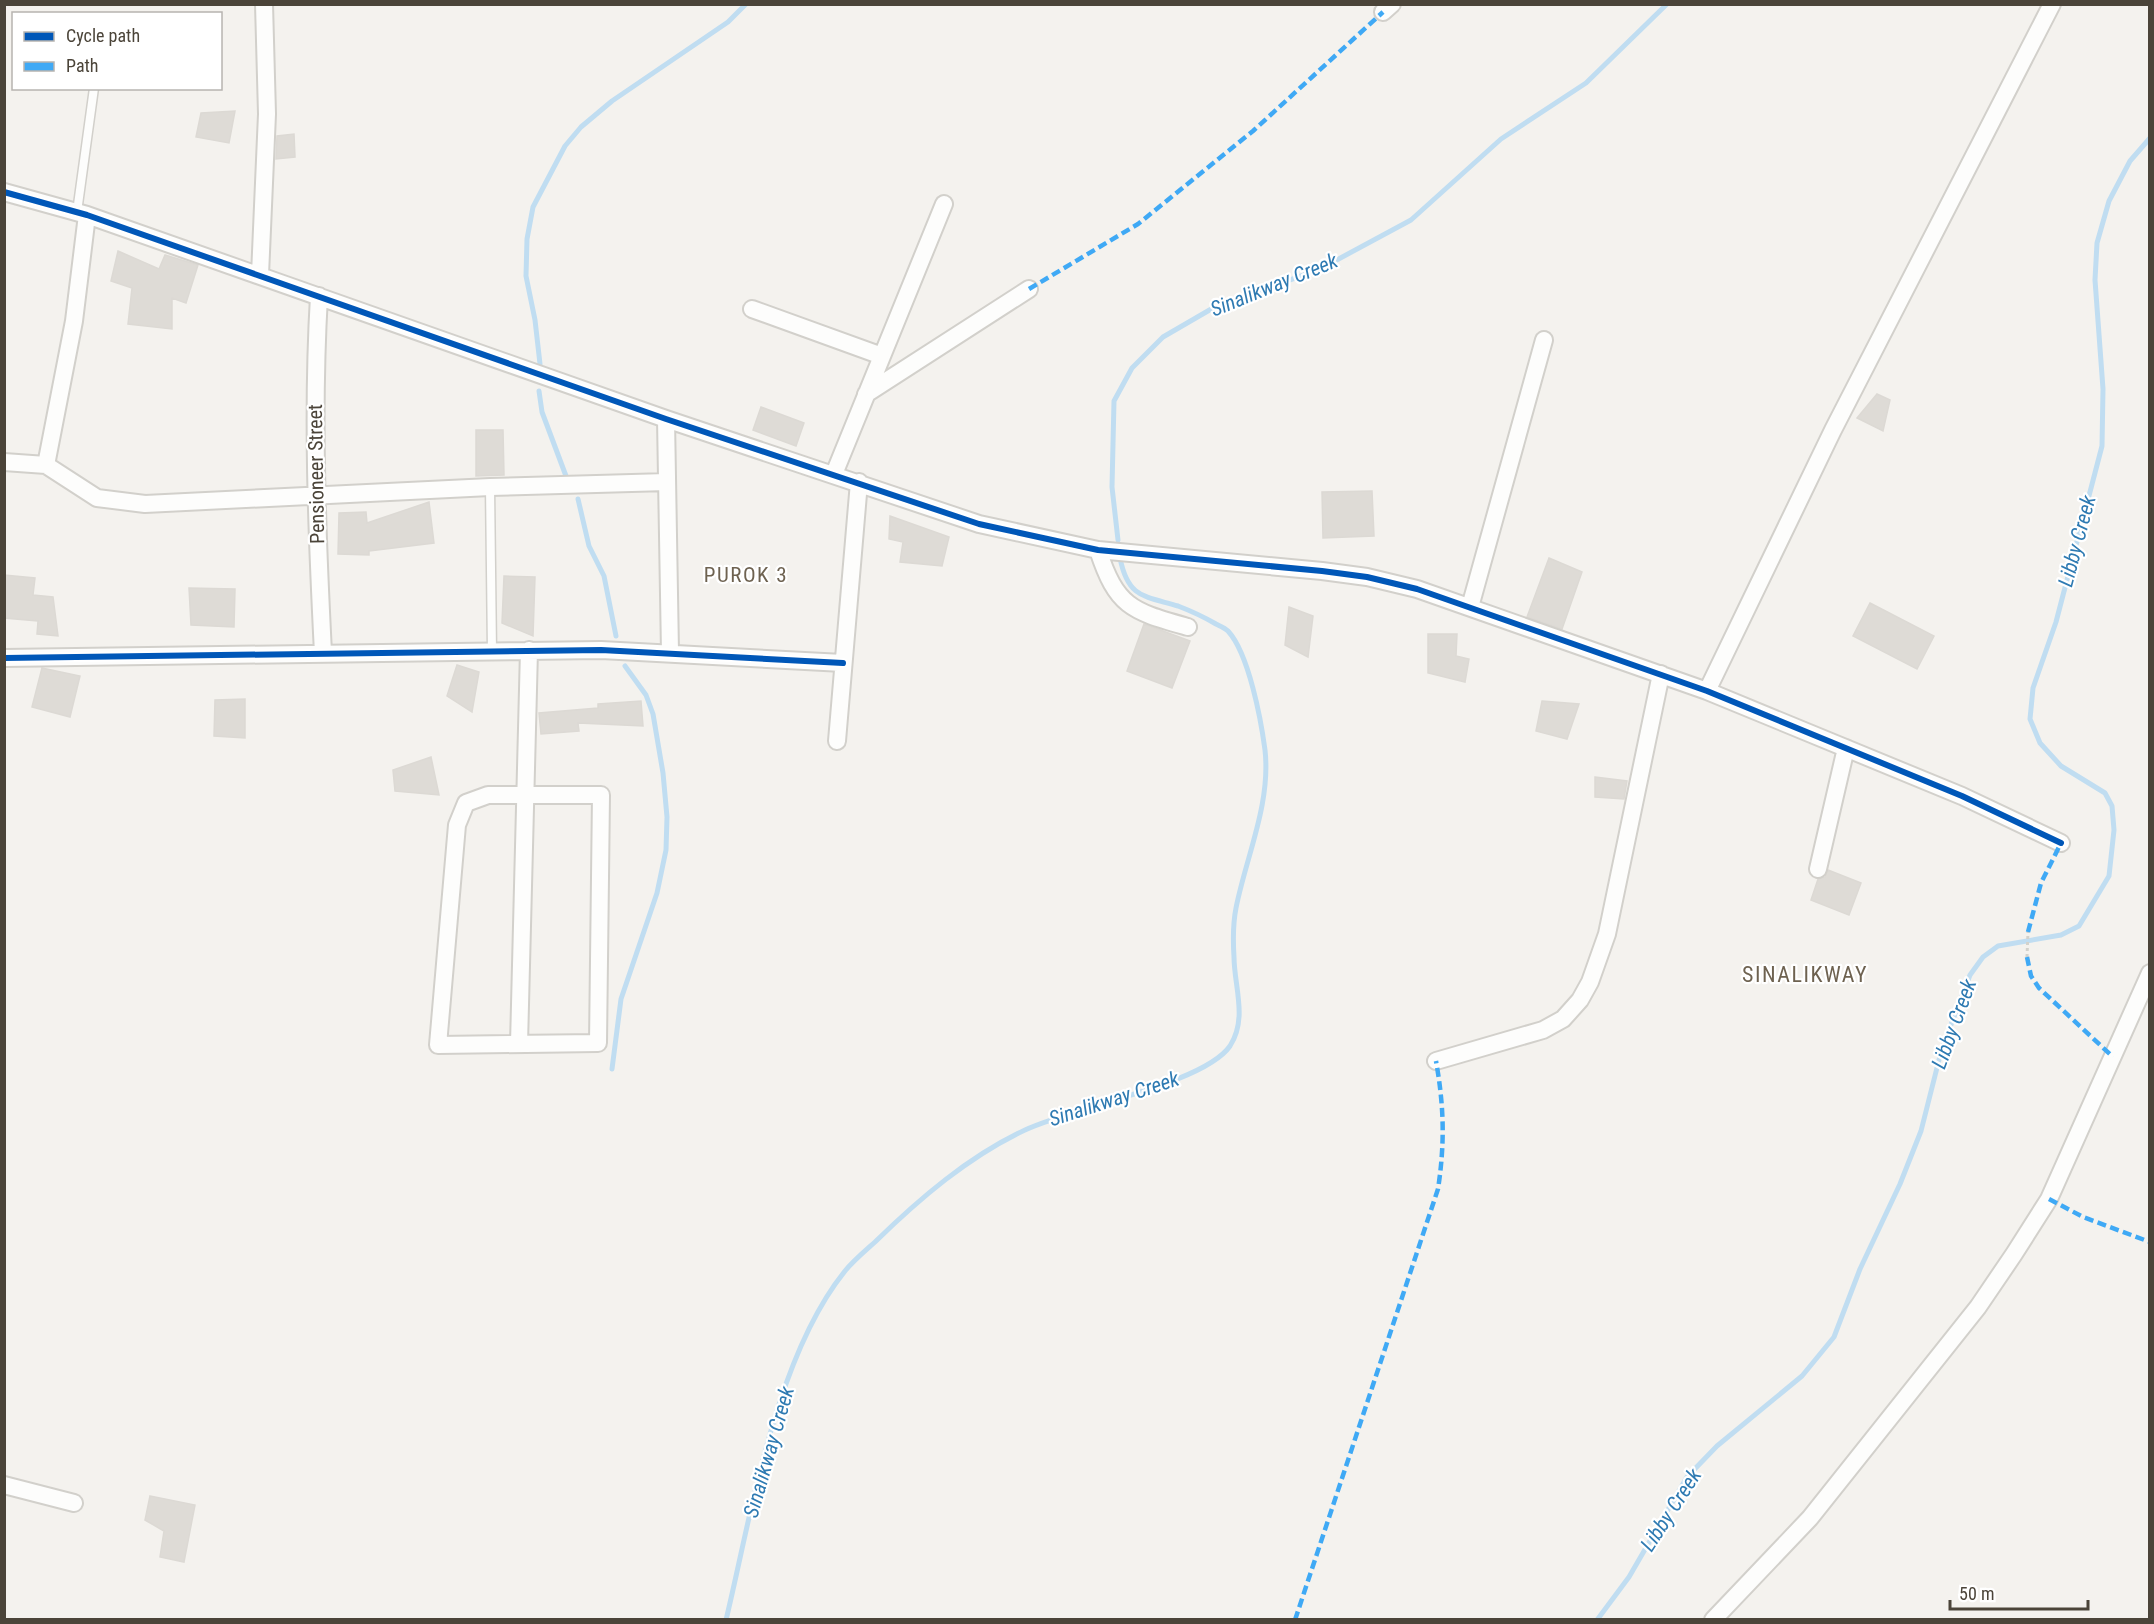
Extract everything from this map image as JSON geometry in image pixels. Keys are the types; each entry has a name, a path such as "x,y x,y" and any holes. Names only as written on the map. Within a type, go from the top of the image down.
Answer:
{"street":[{"path":"260,275 267,114 264,4"},
{"path":"1707,692 1833,430 2052,4"},
{"path":"4,192 82,214 666,419 979,524 1098,550 1367,577 1470,607 1707,692 1962,796 2061,843"},
{"path":"834,474 944,204"},
{"path":"46,465 74,321 82,214"},
{"path":"866,394 1029,289"},
{"name":"Pensioneer Street","path":"319,296 315,368 315,495 323,653"},
{"path":"752,309 882,356"},
{"path":"1470,607 1544,340"},
{"path":"666,419 670,652"},
{"path":"4,462 46,465 88,493 115,502 145,504 490,487 667,482"},
{"path":"837,741 859,482"},
{"path":"1098,550 1111,584 1129,606 1146,615 1188,627"},
{"path":"4,658 529,650 670,652 843,663"},
{"path":"519,1044 529,650"},
{"path":"1436,1061 1543,1030 1563,1019 1580,1000 1590,982 1607,933 1660,674"},
{"path":"1818,869 1846,748"},
{"path":"488,795 601,795 598,1043 519,1044 438,1046 460,813 466,803 488,795"},
{"path":"1713,1620 1810,1518 1971,1316 2014,1254 2049,1199 2150,973"},
{"path":"4,1485 74,1503"}],"lane":[{"path":"82,214 94,90"},
{"path":"490,487 492,651"}],"path":[{"path":"2028,932 2028,957"}],"building":[{"path":"235,111 229,143 196,137 201,113"},
{"path":"294,134 295,157 276,159 277,136"},
{"path":"118,251 159,269 165,255 198,265 186,303 172,298 172,329 128,324 132,288 111,281"},
{"path":"1877,394 1890,400 1883,431 1857,418"},
{"path":"761,407 804,423 796,446 753,430"},
{"path":"476,430 503,430 504,475 476,476"},
{"path":"1372,491 1374,536 1323,538 1322,492"},
{"path":"429,502 434,543 369,551 369,555 338,554 339,513 366,512 367,523"},
{"path":"890,516 949,537 942,566 900,562 903,542 889,539"},
{"path":"1549,558 1582,572 1562,629 1527,617"},
{"path":"4,575 35,578 33,595 53,597 58,636 37,634 38,621 4,618"},
{"path":"504,576 535,577 533,636 502,623"},
{"path":"189,588 235,589 234,627 191,625"},
{"path":"1870,603 1934,636 1917,669 1853,636"},
{"path":"1289,607 1313,616 1308,657 1285,645"},
{"path":"1144,624 1190,641 1172,688 1127,671"},
{"path":"1428,634 1457,634 1456,656 1469,659 1465,682 1428,673"},
{"path":"457,665 479,672 472,712 447,696"},
{"path":"42,668 80,676 70,717 32,707"},
{"path":"245,699 245,738 214,736 215,700"},
{"path":"641,701 643,726 578,723 579,731 541,734 539,713 598,708 598,704"},
{"path":"1542,701 1579,704 1567,739 1536,731"},
{"path":"431,757 439,795 395,791 393,770"},
{"path":"1595,777 1627,781 1624,799 1595,797"},
{"path":"1828,870 1861,883 1849,915 1811,900 1818,879 1825,877"},
{"path":"150,1496 195,1505 184,1562 160,1557 164,1531 145,1520"}],"waterway":[{"path":"540,364 535,320 526,276 527,239 533,207 565,146 581,127 612,101 728,22 746,4"},
{"name":"Sinalikway Creek","path":"1118,540 1112,487 1114,401 1132,368 1163,337 1213,308 1320,269 1411,220 1501,139 1586,83 1667,4"},
{"name":"Libby Creek","path":"1597,1620 1629,1577 1687,1477 1717,1446 1802,1376 1834,1337 1860,1269 1900,1184 1921,1131 1942,1048 1970,975 1983,957 1998,946 2061,935 2079,926 2109,876 2114,830 2112,806 2105,793 2061,766 2040,743 2030,719 2033,688 2056,622 2102,446 2103,389 2095,280 2097,243 2109,201 2130,161 2150,138"},
{"path":"539,391 542,412 566,476"},
{"path":"578,499 589,546 604,576 616,636"},
{"name":"Sinalikway Creek","path":"726,1620 757,1485 783,1391 821,1307 848,1267 927,1195 984,1152 1047,1121 1136,1094 1194,1072 1216,1060 1230,1046 1235,1035 1239,1002 1233,938 1234,920 1261,810 1266,770 1257,705 1242,655 1228,631 1188,610 1139,593 1128,581 1120,558"},
{"path":"612,1069 621,999 657,893 666,850 667,817 663,773 653,714 646,695 625,666"}],"marked path":[{"path":"1029,289 1138,224 1253,131 1383,12"},
{"path":"2028,932 2041,883 2061,843"},
{"path":"2027,957 2031,976 2039,988 2113,1057"},
{"path":"1295,1620 1438,1189 1443,1125 1436,1061"},
{"path":"2049,1199 2083,1217 2150,1242"}],"cycle path":[{"path":"4,192 87,215 666,419 979,524 1098,550 1322,571 1367,577 1417,589 1707,691 1962,796 2061,843"},
{"path":"4,658 601,650 843,663"}],"district":[{"name":"PUROK 3","path":"746,575"},
{"name":"SINALIKWAY","path":"1805,974"}]}
